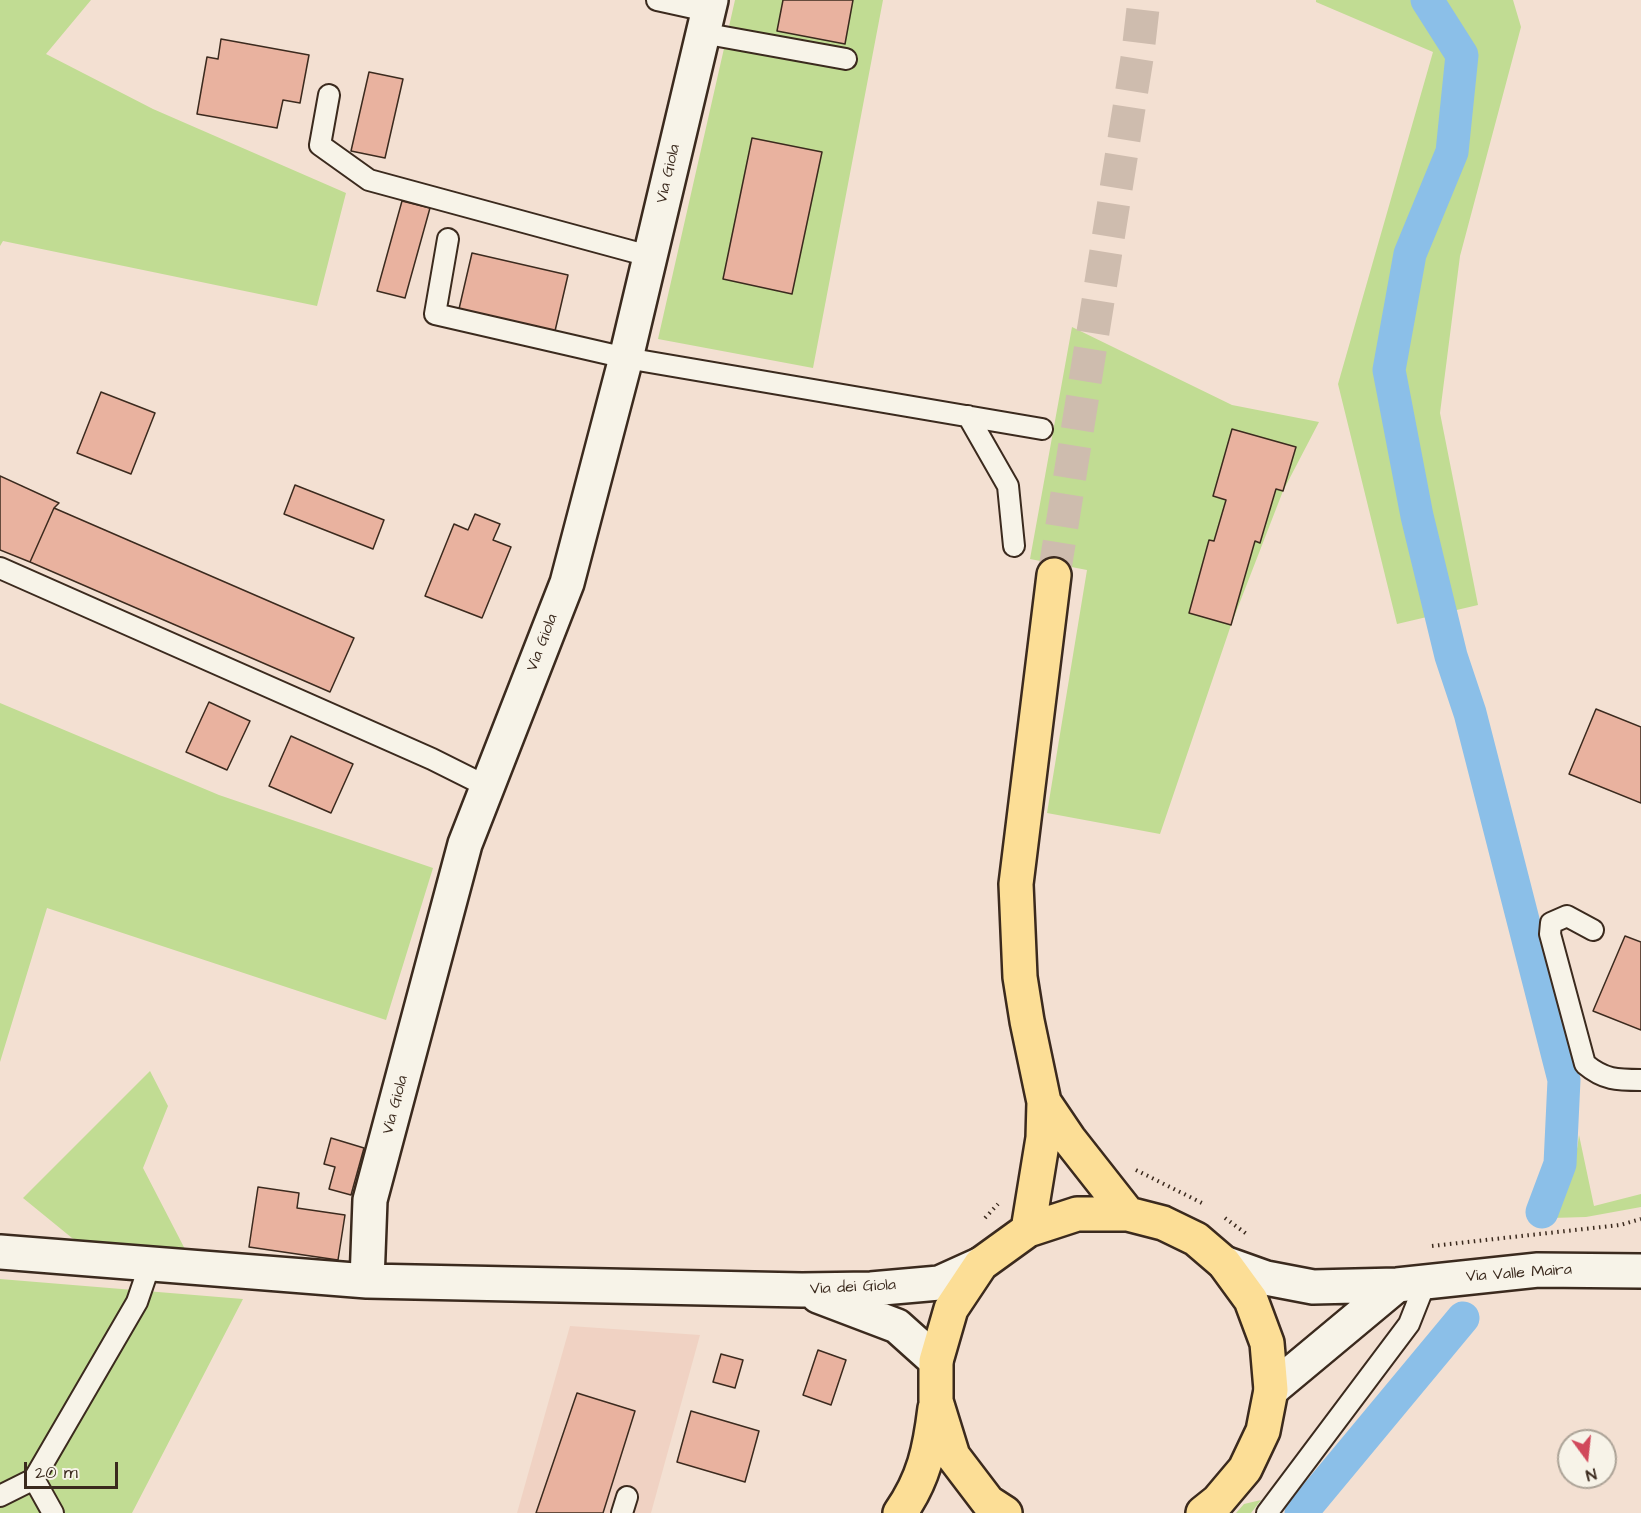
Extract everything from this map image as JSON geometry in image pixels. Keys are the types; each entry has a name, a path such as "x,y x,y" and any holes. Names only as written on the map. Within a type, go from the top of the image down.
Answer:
{"main road":[{"path":"1028,1230 1043,1138 1044,1102 1020,977 1017,884 1054,575"},
{"path":"1044,1102 1069,1139 1128,1214"},
{"path":"900,1513 913,1495 929,1452 936,1401 936,1361 951,1309 981,1264 1028,1230 1077,1214 1128,1214 1163,1223 1196,1239 1224,1263 1251,1300 1267,1344 1271,1389 1263,1431 1245,1469 1218,1502 1203,1513"},
{"path":"936,1401 953,1456 988,1502 1005,1513"}],"street":[{"name":"Via Giola","path":"368,1281 370,1200 465,844 567,583 626,358 706,15"},
{"path":"0,1252 368,1281 802,1290"},
{"name":"Via Valle Maira","path":"1224,1263 1266,1278 1312,1287 1412,1283 1538,1270 1641,1271"},
{"name":"Via dei Giola","path":"802,1290 871,1289 939,1283 981,1264"},
{"path":"1271,1389 1412,1283"},
{"name":"Via dei Giola","path":"802,1290 897,1326 936,1361"}],"lane":[{"path":"657,0 846,59"},
{"path":"329,95 320,145 369,180 649,256"},
{"path":"448,239 435,314 626,358 1042,429"},
{"path":"968,416 1008,486 1014,546"},
{"path":"0,568 432,759 488,787"},
{"path":"1593,930 1567,916 1551,923 1550,934 1585,1064 1599,1075 1622,1080 1641,1080"},
{"path":"0,1496 34,1479 137,1302 150,1264"},
{"path":"1267,1513 1409,1324 1412,1283"},
{"path":"34,1479 53,1513"}],"path":[{"path":"1133,1168 1213,1210"},
{"path":"984,1219 998,1205 1003,1195"},
{"path":"1222,1215 1253,1239"},
{"path":"1428,1246 1601,1227 1641,1220"}],"shaded area":[{"path":"570,1326 700,1335 651,1513 517,1513"}],"green space":[{"path":"0,0 91,0 46,54 153,109 346,193 317,306 3,241 0,246"},
{"path":"735,0 883,0 813,368 658,339"},
{"path":"1316,0 1513,0 1521,27 1460,256 1440,413 1478,605 1397,624 1338,384 1433,52 1316,2"},
{"path":"1072,327 1232,405 1319,422 1283,491 1231,625 1160,834 1047,813 1087,570 1030,559"},
{"path":"0,703 219,795 433,868 386,1020 47,908 0,1062"},
{"path":"150,1071 168,1106 143,1168 188,1255 99,1250 72,1238 23,1198"},
{"path":"1579,1135 1594,1206 1641,1194 1641,1207 1586,1217 1551,1218 1569,1178"},
{"path":"0,1279 243,1299 132,1513 0,1513"},
{"path":"1261,1500 1251,1513 1236,1513 1244,1504"}],"building":[{"path":"783,0 853,0 845,44 777,31"},
{"path":"221,39 309,55 300,103 283,100 277,128 197,114 207,57 218,59"},
{"path":"369,72 403,79 385,158 351,151"},
{"path":"752,138 822,152 792,294 723,279"},
{"path":"402,201 430,208 405,298 377,291"},
{"path":"472,253 568,275 555,331 459,309"},
{"path":"101,392 155,413 131,474 77,453"},
{"path":"1232,429 1296,447 1283,491 1276,489 1260,543 1255,541 1231,625 1189,613 1209,540 1214,541 1226,500 1213,496"},
{"path":"0,476 59,503 54,508 30,562 0,550"},
{"path":"295,485 384,520 373,549 284,514"},
{"path":"54,508 354,638 330,692 30,562"},
{"path":"475,514 500,524 493,540 511,547 482,618 425,596 454,524 468,530"},
{"path":"209,702 250,721 227,770 186,752"},
{"path":"1596,709 1641,727 1641,803 1569,774"},
{"path":"291,736 353,764 331,813 269,786"},
{"path":"1625,936 1641,942 1641,1030 1593,1011"},
{"path":"331,1138 364,1148 351,1195 329,1189 335,1167 324,1164"},
{"path":"258,1187 299,1193 297,1208 345,1215 338,1260 249,1247"},
{"path":"818,1350 846,1360 831,1405 803,1395"},
{"path":"721,1354 743,1360 735,1388 713,1382"},
{"path":"577,1393 635,1411 603,1513 536,1513"},
{"path":"691,1411 759,1431 745,1482 677,1462"}],"waterway":[{"path":"1427,0 1462,55 1452,152 1410,254 1389,370 1417,516 1451,656 1470,713 1564,1080 1560,1164 1542,1212"},
{"path":"1301,1513 1463,1318"}],"tunnel":[{"path":"1054,575 1138,52 1144,0"}]}
